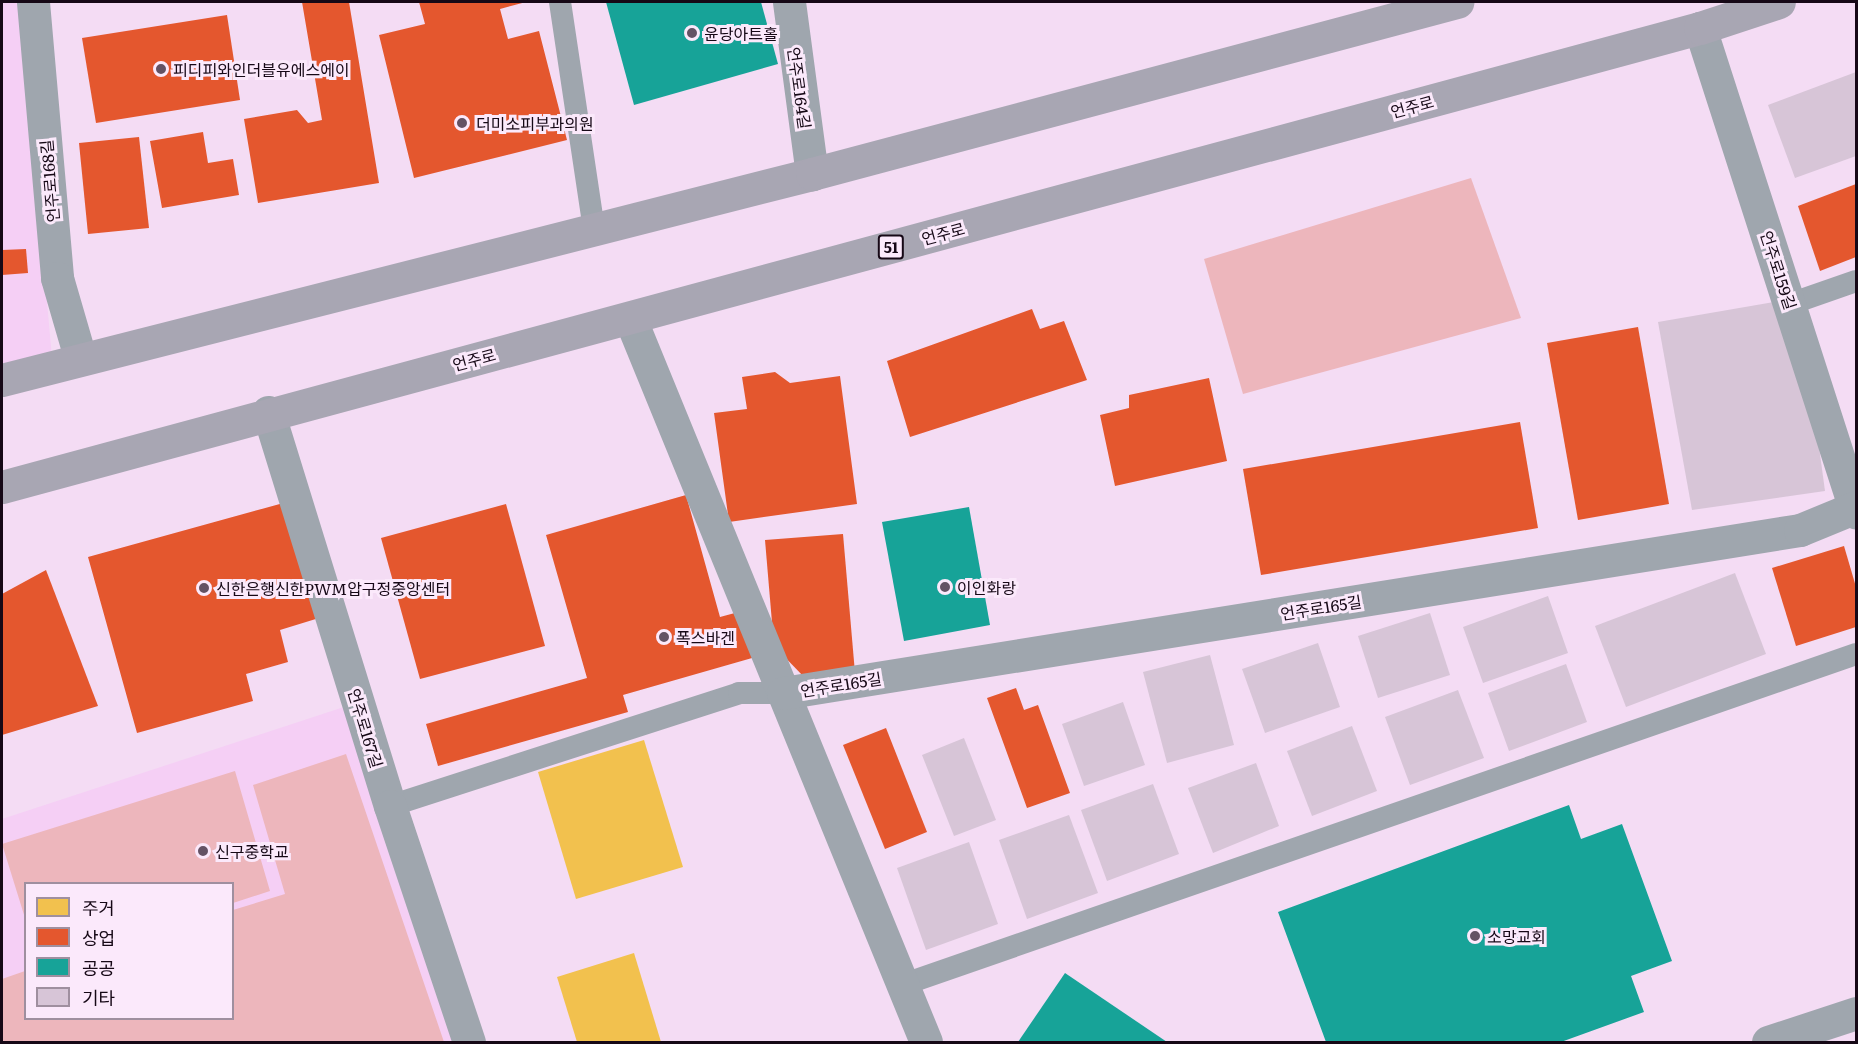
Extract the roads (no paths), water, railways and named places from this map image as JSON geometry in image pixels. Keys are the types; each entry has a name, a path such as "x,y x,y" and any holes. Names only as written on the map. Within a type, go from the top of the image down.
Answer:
{"main road":[{"path":"2,380 80,357 812,174 1457,2"},
{"name":"언주로","path":"2,487 268,412 630,318 1700,28 1779,2"}],"street":[{"name":"언주로168길","path":"33,2 57,278 80,357"},
{"name":"언주로164길","path":"789,2 812,174"},
{"name":"언주로159길","path":"1700,28 1856,509"},
{"name":"언주로165길","path":"630,318 926,1042"},
{"name":"언주로167길","path":"268,412 390,806 470,1042"},
{"name":"언주로165길","path":"783,693 1800,530 1856,509"},
{"path":"1768,1042 1857,1013"}],"lane":[{"path":"560,2 594,229"},
{"path":"1790,304 1857,281"},
{"path":"902,985 1857,654"},
{"path":"390,806 739,693 783,693"}],"place":[{"name":"윤당아트홀","path":"692,33"},
{"name":"피디피와인더블유에스에이","path":"161,69"},
{"name":"더미소피부과의원","path":"462,123"},
{"name":"이인화랑","path":"945,587"},
{"name":"신한은행신한PWM압구정중앙센터","path":"204,588"},
{"name":"폭스바겐","path":"664,637"},
{"name":"신구중학교","path":"203,851"},
{"name":"소망교회","path":"1475,936"}]}
